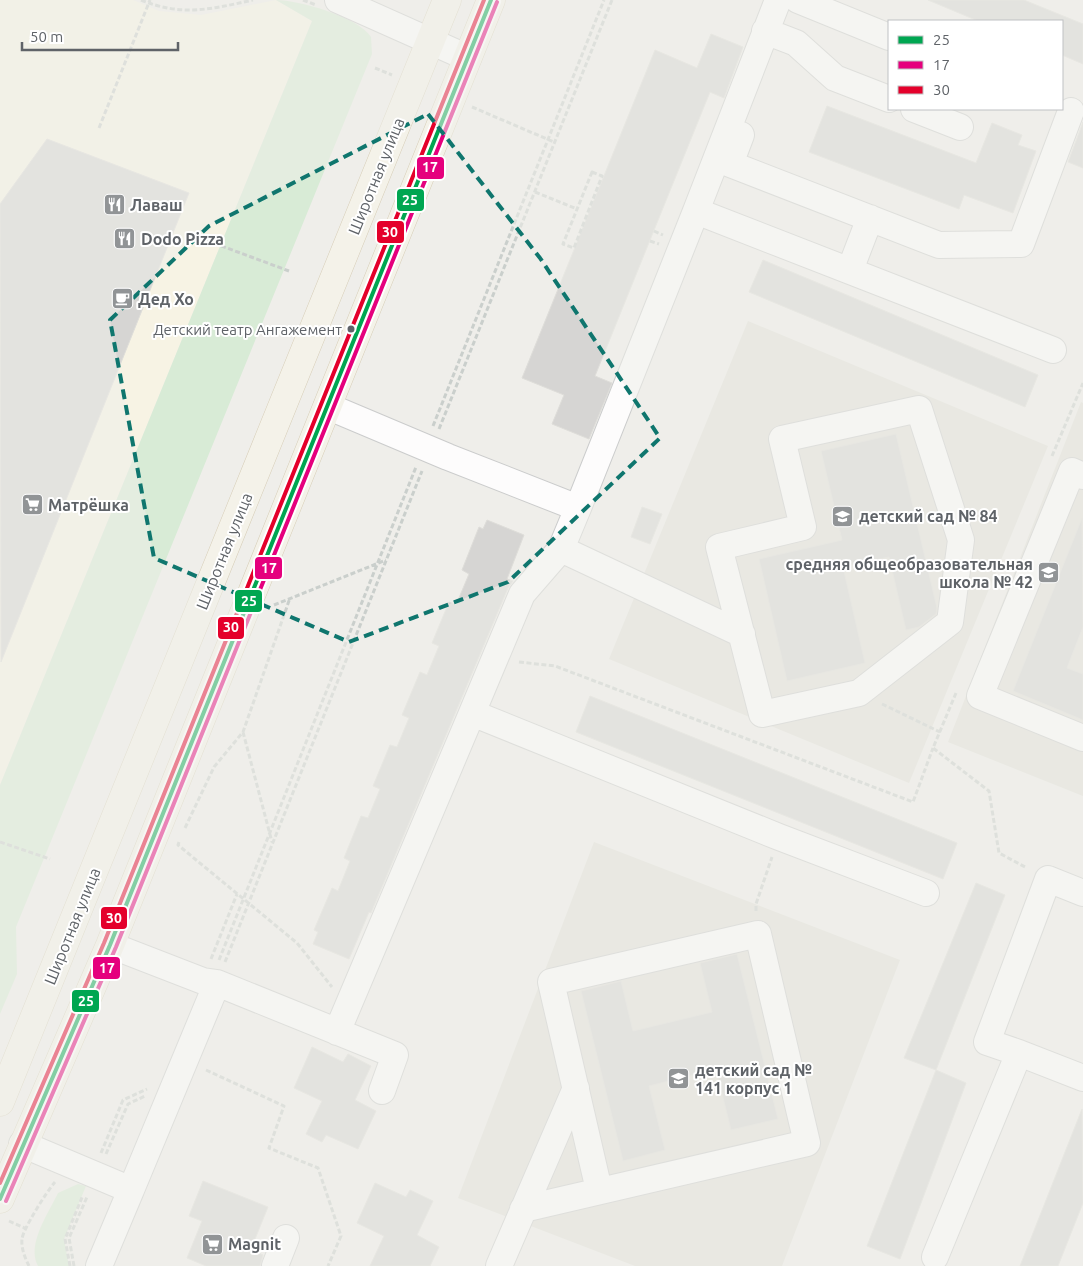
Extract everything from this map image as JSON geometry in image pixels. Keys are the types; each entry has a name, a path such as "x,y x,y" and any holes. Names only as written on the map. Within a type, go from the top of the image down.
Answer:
{"main road":[{"name":"Широтная улица","path":"0,1102 447,0"},
{"path":"0,1199 22,1144 110,945 491,0"}],"street":[{"path":"338,0 468,58"},
{"path":"778,0 772,34 730,164 939,245 1021,244 1072,112"},
{"path":"798,0 888,37"},
{"path":"772,34 796,43 835,78 888,99"},
{"path":"337,1032 522,594 561,549 696,211 772,34"},
{"path":"917,110 960,127"},
{"path":"696,211 1053,350"},
{"path":"850,270 870,218"},
{"path":"327,406 578,508"},
{"path":"919,409 961,540 950,622 859,693 762,714 720,547 803,528 782,439 919,409"},
{"path":"1083,476 1072,471 980,696 1083,738"},
{"path":"561,549 742,634"},
{"path":"472,713 779,838 926,893"},
{"path":"1083,893 1048,879 987,1042 1083,1078"},
{"path":"523,1209 807,1143 758,934 552,982 600,1190"},
{"path":"110,945 395,1054 382,1090"},
{"path":"99,1266 185,1060 210,982"},
{"path":"935,1256 1020,1053"},
{"path":"499,1266 576,1088"},
{"path":"22,1144 131,1190"},
{"path":"275,1266 286,1238"}],"path":[{"path":"141,0 159,8 199,11 253,0"},
{"path":"210,982 249,902 387,560 428,448 604,0"},
{"path":"210,982 377,564 428,448 535,192 612,0"},
{"path":"98,128 149,2"},
{"path":"465,104 554,142"},
{"path":"592,172 602,176 574,248 563,244 577,209 592,172"},
{"path":"535,192 577,209"},
{"path":"654,231 664,235"},
{"path":"200,238 288,271"},
{"path":"650,240 660,245"},
{"path":"242,618 387,560"},
{"path":"290,598 243,732 214,767 178,845 297,943 348,1007"},
{"path":"495,659 555,666 913,802 933,748"},
{"path":"859,693 940,732"},
{"path":"243,732 272,844"},
{"path":"758,934 756,904 779,838"},
{"path":"0,842 50,859"},
{"path":"185,1060 284,1106 269,1148 318,1168 341,1236 328,1266"},
{"path":"70,1266 65,1239 123,1100 154,1085"},
{"path":"29,1266 24,1254 22,1239 48,1190 58,1179"},
{"path":"0,1217 27,1229"}],"highlighted area":[{"path":"428,114 540,258 660,438 508,582 349,642 154,558 110,320 209,226"}],"shaded area":[{"path":"0,0 133,0 159,11 201,15 276,0 312,21 0,785"},
{"name":"детский сад № 84","path":"748,321 1048,446 909,783 609,659"},
{"name":"средняя общеобразовательная школа № 42","path":"1081,402 1083,403 1083,796 948,742"},
{"name":"детский сад № 141 корпус 1","path":"594,842 900,960 782,1266 635,1266 458,1198"}],"green space":[{"path":"276,0 313,6 354,23 371,37 372,54 16,927 17,974 0,1014 0,785 312,21"},
{"path":"78,1184 86,1186 64,1239 69,1266 38,1266 35,1258 35,1248 40,1229 58,1193"}],"building":[{"path":"928,0 1024,0 1083,24 1083,64 1063,55 1063,20 976,20"},
{"path":"711,34 743,47 724,98 710,92 595,376 612,383 589,439 552,424 564,395 522,378 655,50 697,68"},
{"path":"827,106 976,163 992,123 1022,135 1018,145 1036,151 1013,213 964,195 959,209 809,152"},
{"path":"1083,122 1083,168 1068,162"},
{"path":"47,139 189,193 1,662 0,204"},
{"path":"763,260 1038,375 1025,407 749,292"},
{"path":"896,434 937,608 936,614 919,627 906,630 889,557 843,567 865,663 787,681 759,559 842,540 821,451"},
{"path":"642,507 662,514 650,544 631,537"},
{"path":"1082,518 1083,627 1067,668 1083,674 1083,720 1013,691"},
{"path":"487,520 524,535 507,579 513,581 508,588 371,913 369,912 349,959 313,944 318,932 314,930 332,888 338,891 350,861 344,858 361,816 368,818 380,789 373,786 390,745 397,747 409,718 402,715 420,672 427,675 439,646 432,643 449,602 456,605 469,574 462,570 479,527 483,529"},
{"path":"590,696 957,843 943,879 576,732"},
{"path":"976,883 1005,895 936,1070 904,1058"},
{"path":"737,954 778,1119 731,1130 716,1069 649,1086 665,1150 623,1161 581,991 621,981 633,1031 712,1012 700,963"},
{"path":"312,1047 343,1062 348,1054 371,1066 355,1100 376,1111 358,1149 326,1135 322,1142 306,1134 322,1101 294,1088"},
{"path":"936,1070 966,1083 900,1259 867,1246"},
{"path":"1082,1109 1083,1203 1058,1266 1020,1266"},
{"path":"203,1181 268,1207 251,1249 263,1255 260,1266 206,1266 187,1258 202,1221 189,1216"},
{"path":"375,1183 406,1197 410,1190 433,1201 417,1235 439,1247 430,1266 370,1266 384,1236 357,1223"}],"transit line":[{"name":"30","path":"0,1183 104,943 484,0"},
{"name":"25","path":"0,1199 110,945 491,0"},
{"name":"17","path":"6,1201 116,947 497,2"}],"place":[{"name":"Лаваш","path":"114,205"},
{"name":"Dodo Pizza","path":"125,239"},
{"name":"Дед Хо","path":"122,299"},
{"name":"Детский театр Ангажемент","path":"351,329"},
{"name":"Матрёшка","path":"32,505"},
{"name":"детский сад № 84","path":"843,516"},
{"name":"средняя общеобразовательная школа № 42","path":"1049,573"},
{"name":"детский сад № 141 корпус 1","path":"679,1079"},
{"name":"Magnit","path":"212,1244"}]}
